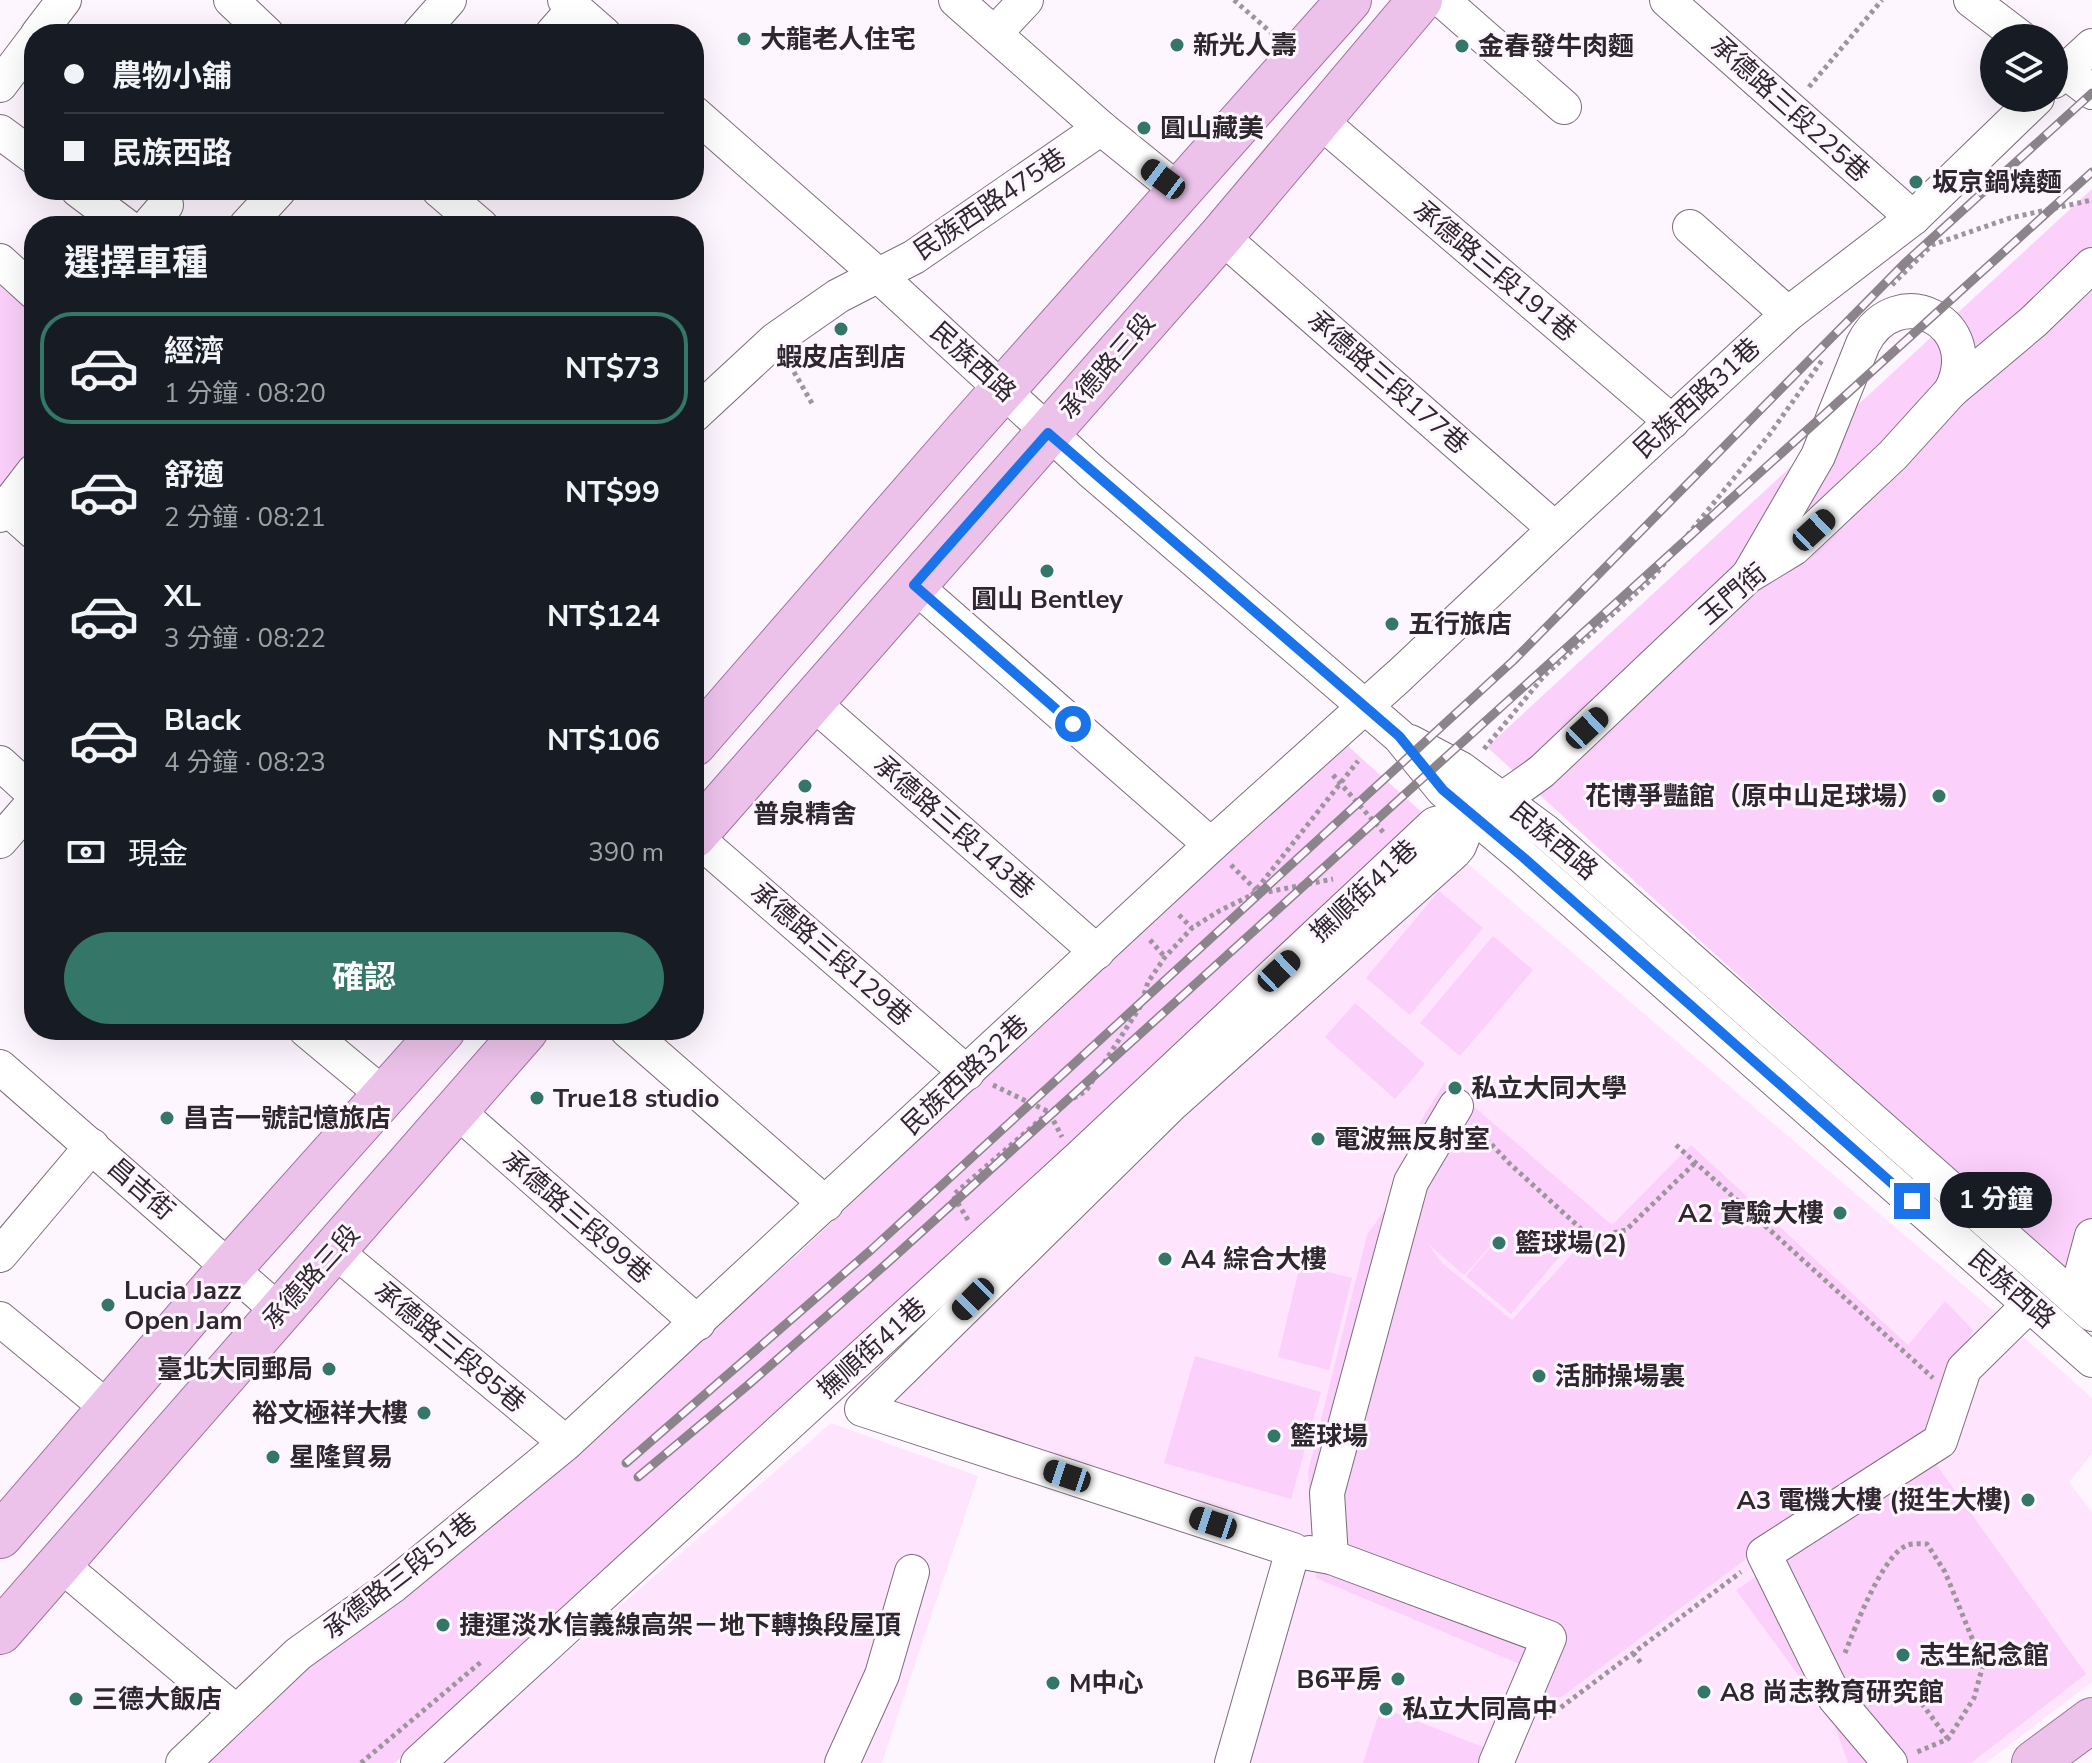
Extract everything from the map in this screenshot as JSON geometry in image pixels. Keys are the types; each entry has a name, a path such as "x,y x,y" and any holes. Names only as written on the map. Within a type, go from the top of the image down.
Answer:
{"main road":[{"path":"704,733 1349,0"},
{"name":"承德路三段","path":"704,824 1221,236 1420,0"},
{"path":"0,1536 231,1267 434,1040"},
{"name":"承德路三段","path":"0,1632 517,1040"},
{"path":"2034,1763 2092,1720"}],"street":[{"path":"46,24 64,0"},
{"path":"231,0 256,24"},
{"path":"428,24 449,0"},
{"path":"956,0 1101,128 1180,192"},
{"path":"995,33 1026,0"},
{"path":"1442,0 1564,107"},
{"name":"承德路三段225巷","path":"1667,0 1913,218"},
{"path":"1971,0 2003,24"},
{"path":"558,24 570,4 593,24"},
{"path":"2068,64 2092,46"},
{"path":"0,85 24,53"},
{"path":"2068,78 2092,92"},
{"name":"民族西路31巷","path":"1364,706 1788,314 1913,218 2023,112"},
{"name":"承德路三段191巷","path":"1319,120 1672,422"},
{"name":"民族西路","path":"704,122 878,275 1048,433 1399,736 1443,790 1471,816 1536,868 2092,1360"},
{"name":"民族西路475巷","path":"704,406 775,340 838,296 914,257 1101,128"},
{"path":"0,132 24,150"},
{"path":"91,200 113,216"},
{"path":"255,216 270,200"},
{"path":"451,200 469,216"},
{"path":"1690,227 1788,314"},
{"name":"承德路三段177巷","path":"1221,236 1555,529"},
{"path":"0,261 24,283"},
{"name":"玉門街","path":"1471,816 1504,799 1542,771 1748,576 1794,548 1893,455 1951,391 2033,322 2092,265"},
{"path":"1748,576 1818,456 1863,344 1869,331 1879,321 1906,311 1934,317 1945,325 1954,336 1959,350 1960,364 1951,391"},
{"path":"24,484 3,511 24,525"},
{"path":"914,585 1220,854"},
{"name":"承德路三段143巷","path":"811,701 1097,952"},
{"name":"民族西路32巷","path":"566,1443 826,1204 978,1078 1097,952 1220,854 1364,706"},
{"name":"民族西路","path":"1399,736 1461,769 1546,832 2083,1306"},
{"path":"0,763 24,788"},
{"path":"0,805 5,801 24,799"},
{"path":"0,841 24,811"},
{"path":"1471,816 1454,852 1173,1103 862,1409 1293,1550 1331,1557 1549,1638 1498,1758"},
{"name":"撫順街41巷","path":"418,1763 1079,1158 1435,824 1471,816"},
{"name":"承德路三段129巷","path":"704,845 978,1078"},
{"path":"318,1040 384,1095"},
{"path":"638,1040 826,1204"},
{"name":"昌吉街","path":"0,1067 280,1312"},
{"path":"1331,1557 1327,1493 1411,1182 1456,1106"},
{"name":"承德路三段99巷","path":"456,1110 698,1323"},
{"path":"0,1255 92,1146"},
{"path":"2083,1306 2092,1236"},
{"name":"承德路三段85巷","path":"335,1251 566,1443"},
{"path":"1897,1760 1835,1698 1764,1554 1940,1441 1964,1369 2029,1305"},
{"path":"0,1319 110,1410"},
{"name":"承德路三段51巷","path":"183,1763 298,1654 391,1587 566,1443"},
{"path":"1232,1763 1293,1550"},
{"path":"60,1564 236,1712"},
{"path":"842,1763 882,1675 912,1572"}],"path":[{"path":"1234,0 1299,57"},
{"path":"1791,110 1882,0"},
{"path":"1890,286 1932,245 2010,218 2092,200"},
{"path":"775,340 813,405"},
{"path":"1482,751 1544,676 1651,580 1769,435 1830,350"},
{"path":"1254,893 1358,761"},
{"path":"1220,854 1254,893"},
{"path":"973,1227 953,1195 1049,1112 1086,1091 1140,1007 1148,982 1165,957 1192,928 1254,893 1341,877"},
{"path":"1176,911 1192,928"},
{"path":"1147,938 1165,957"},
{"path":"978,1078 1049,1112"},
{"path":"1456,1106 1510,1164 1591,1238 1626,1230 1697,1161"},
{"path":"1676,1145 1954,1398"},
{"path":"1842,1661 1863,1608 1894,1554 1909,1544 1927,1544 1945,1572 1983,1665 1974,1698 1948,1739 1897,1760"},
{"path":"1498,1758 1764,1554"},
{"path":"1633,1653 1641,1663"},
{"path":"1835,1698 1860,1701 1898,1693"},
{"path":"1917,1697 1948,1739"}],"shaded area":[{"path":"2092,189 2092,1297 1487,747"},
{"path":"0,282 24,303 24,457 0,486"},
{"path":"1340,739 1426,816 395,1763 199,1763 301,1662 410,1592 797,1255"},
{"name":"私立大同大學","path":"1454,852 2092,1398 2092,1454 2069,1482 2092,1512 2092,1682 1986,1763 1232,1763 1299,1534 847,1388"},
{"path":"1439,891 1483,928 1410,1015 1366,978"},
{"path":"1493,936 1533,970 1460,1056 1420,1023"},
{"path":"1355,1003 1425,1064 1395,1099 1325,1037"},
{"path":"1445,1082 1612,1225 1691,1145 1908,1345 1945,1301 1973,1330 1953,1371 1933,1431 1762,1547 1512,1734 1512,1763 1363,1763 1381,1707 1488,1749 1543,1674 1316,1578 1308,1472 1367,1235 1411,1173 1418,1156 1407,1143","holes":["1511,1223 1466,1276 1511,1314 1577,1236 1581,1244 1512,1320 1442,1263 1428,1244 1464,1275"]},
{"path":"1300,1265 1352,1278 1329,1370 1278,1357"},
{"path":"1195,1356 1321,1392 1291,1499 1164,1463"},
{"path":"831,1423 978,1476 882,1763 439,1763"},
{"path":"1933,1460 2086,1674 1971,1763 1848,1763 1834,1724 1736,1590"}],"railway":[{"path":"626,1463 871,1250 1513,661 1906,262 2092,93"},
{"path":"638,1477 885,1265 2092,172"}],"place":[{"name":"大龍老人住宅","path":"744,39"},
{"name":"新光人壽","path":"1177,45"},
{"name":"金春發牛肉麵","path":"1462,46"},
{"name":"圓山藏美","path":"1144,128"},
{"name":"坂京鍋燒麵","path":"1916,182"},
{"name":"蝦皮店到店","path":"841,329"},
{"name":"圓山 Bentley","path":"1047,571"},
{"name":"五行旅店","path":"1392,624"},
{"name":"普泉精舍","path":"805,786"},
{"name":"花博爭豔館（原中山足球場）","path":"1939,796"},
{"name":"私立大同大學","path":"1455,1088"},
{"name":"True18 studio","path":"537,1098"},
{"name":"昌吉一號記憶旅店","path":"167,1118"},
{"name":"電波無反射室","path":"1318,1139"},
{"name":"A2 實驗大樓","path":"1840,1213"},
{"name":"籃球場(2)","path":"1499,1243"},
{"name":"A4 綜合大樓","path":"1165,1259"},
{"name":"Lucia Jazz Open Jam","path":"108,1305"},
{"name":"臺北大同郵局","path":"329,1369"},
{"name":"活肺操場裏","path":"1539,1376"},
{"name":"裕文極祥大樓","path":"424,1413"},
{"name":"籃球場","path":"1274,1436"},
{"name":"星隆貿易","path":"273,1457"},
{"name":"A3 電機大樓 (挺生大樓)","path":"2028,1500"},
{"name":"捷運淡水信義線高架－地下轉換段屋頂","path":"443,1625"},
{"name":"志生紀念館","path":"1903,1655"},
{"name":"B6平房","path":"1398,1679"},
{"name":"M中心","path":"1053,1683"},
{"name":"A8 尚志教育研究館","path":"1704,1692"},
{"name":"三德大飯店","path":"76,1699"},
{"name":"私立大同高中","path":"1386,1709"}],"route":[{"path":"1073,724 914,585 1048,433 1399,736 1443,790 1471,816 1524,858 1912,1201"}]}
